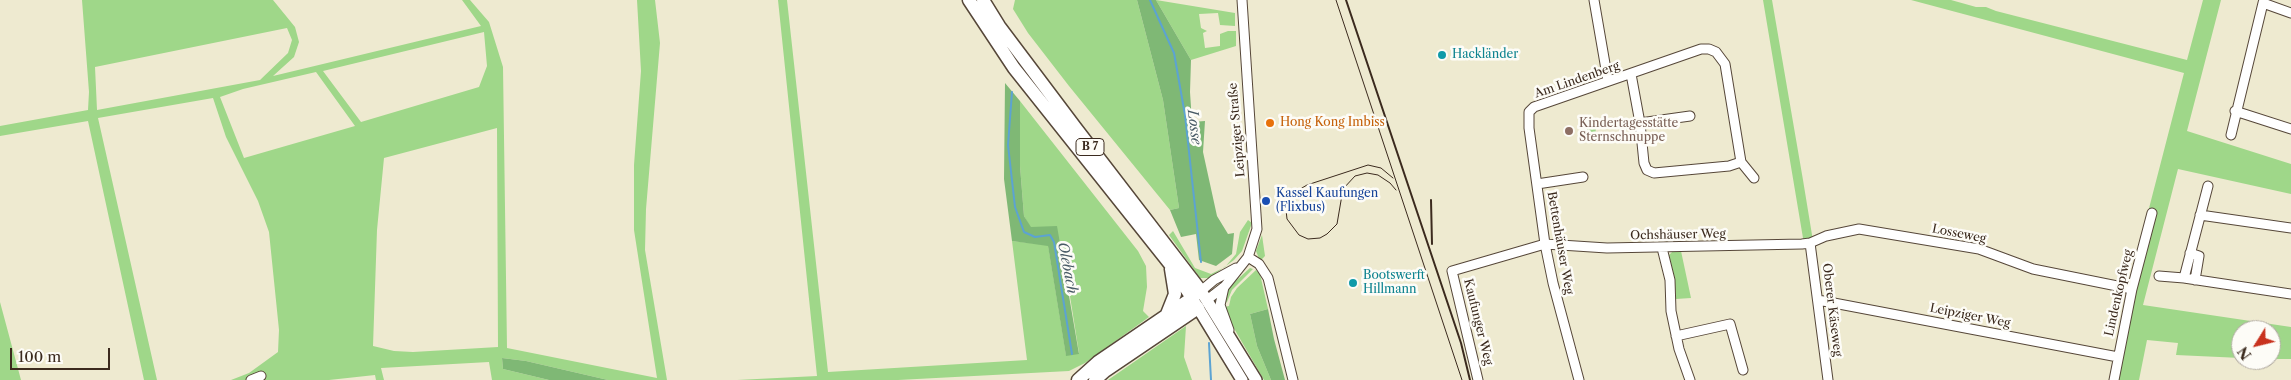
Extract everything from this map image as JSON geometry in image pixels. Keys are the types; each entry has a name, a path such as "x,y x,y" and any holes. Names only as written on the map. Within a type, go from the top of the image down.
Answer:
{"highway":[{"name":"B 7","path":"969,0 1014,68 1200,299"},
{"name":"B 7","path":"983,0 1000,26 1200,299"},
{"path":"1167,314 1175,294 1170,264"},
{"path":"1078,380 1098,362 1167,314 1200,299"},
{"path":"1095,380 1200,299"}],"main road":[{"name":"B 7","path":"1200,299 1231,337 1256,380"},
{"name":"B 7","path":"1200,299 1242,380"}],"street":[{"name":"Leipziger Straße","path":"1200,299 1225,286 1248,257 1257,229 1258,212 1242,0"},
{"path":"1594,0 1608,81"},
{"path":"2231,135 2235,112 2264,1 2291,13"},
{"name":"Am Lindenberg","path":"1531,110 1534,107 1701,49 1709,49 1716,52 1725,64 1730,83 1741,162 1729,166 1654,173 1647,170 1644,163 1640,123 1631,74"},
{"name":"Bettenhäuser Weg","path":"1531,110 1528,118 1545,244 1553,283 1579,380"},
{"path":"2235,112 2291,129"},
{"path":"1640,123 1690,116"},
{"path":"1741,162 1754,178"},
{"path":"1536,184 1583,177"},
{"path":"2184,278 2208,186"},
{"name":"Lindenkopfweg","path":"2114,380 2132,289 2152,213"},
{"path":"2200,215 2291,228"},
{"name":"Losseweg","path":"1810,243 1818,238 1849,230 1859,229 1882,232 1979,249 2033,269 2132,289"},
{"name":"Ochshäuser Weg","path":"1452,271 1545,244 1607,248 1662,248 1810,243"},
{"name":"Oberer Käseweg","path":"1810,243 1828,380"},
{"path":"1662,248 1670,280 1671,311 1676,336 1690,380"},
{"path":"2190,253 2199,256 2195,280"},
{"path":"1248,257 1259,264 1268,278 1293,380"},
{"name":"Leipziger Straße","path":"1200,299 1214,280 1241,266"},
{"name":"Kaufunger Weg","path":"1452,271 1478,380"},
{"path":"2159,276 2291,294"},
{"path":"1225,286 1220,305 1231,337"},
{"name":"Leipziger Weg","path":"1818,300 2118,357"},
{"path":"1676,336 1730,324 1743,370"},
{"path":"251,380 261,376"}],"green space":[{"path":"82,0 273,0 295,27 299,42 294,57 273,76 481,26 462,0 470,0 489,22 503,67 507,348 657,378 634,230 634,165 641,71 637,0 655,0 660,43 646,209 645,250 667,380 608,380 526,361 502,358 503,369 549,380 492,380 489,362 381,368 384,380 376,380 375,375 329,380 231,380 249,373 278,352 279,330 269,232 258,201 226,137 213,98 98,118 157,380 144,380 88,121 0,136 0,126 88,110 89,92","holes":["287,28 292,40 288,53 260,80 97,110 95,67","484,32 487,66 479,87 361,122 323,71","316,72 355,126 244,158 220,97 243,89","497,128 498,347 413,352 394,351 373,346 377,230 384,158"]},
{"path":"778,0 787,0 828,372 1027,360 1012,241 1048,245 1066,355 1079,353 1062,246 1030,227 1024,216 1020,166 1020,101 1138,251 1146,266 1147,287 1143,311 1149,317 1085,363 1069,371 898,380 737,380 817,376"},
{"path":"1015,0 1137,0 1163,100 1179,208 1170,210 1069,86 1028,33 1013,9"},
{"path":"1137,0 1156,0 1191,60 1190,92 1192,122 1205,121 1203,152 1217,216 1228,234 1234,233 1232,254 1216,266 1199,260 1196,234 1181,237 1170,210 1179,208 1163,100"},
{"path":"1156,0 1235,13 1235,26 1220,25 1218,13 1199,14 1201,28 1207,31 1203,33 1205,48 1220,46 1220,34 1228,31 1236,31 1236,46 1191,60"},
{"path":"1763,0 1772,0 1803,180 1813,241 1804,244"},
{"path":"1911,0 1951,0 1976,7 1986,7 2187,60 2203,0 2221,0 2187,131 2291,164 2291,194 2178,169 2143,305 2244,320 2231,320 2231,358 2176,355 2178,343 2147,340 2139,380 2117,380 2147,216 2184,73"},
{"path":"1005,83 1020,101 1020,166 1024,216 1031,227 1057,226 1079,354 1066,356 1048,246 1012,241 1004,179"},
{"path":"1589,122 1594,124 1596,129 1594,134 1589,136 1584,134 1582,129 1584,124"},
{"path":"1248,220 1252,223 1242,251 1226,266 1236,254 1240,232"},
{"path":"1173,231 1195,268 1211,274 1223,268 1209,278 1200,278 1169,235"},
{"path":"1262,235 1265,256 1260,261 1256,251"},
{"path":"1673,251 1681,251 1691,298 1676,299 1667,257"},
{"path":"1250,268 1253,269 1232,290 1225,303 1229,287"},
{"path":"1256,270 1260,274 1268,309 1250,314 1257,346 1271,380 1264,380 1225,313 1224,307 1229,306 1231,297 1237,288"},
{"path":"0,302 21,380 0,380"},
{"path":"1268,309 1285,380 1271,380 1257,346 1250,314"},
{"path":"1186,326 1184,357 1192,380 1108,380"},
{"path":"2281,326 2291,327 2291,359 2281,359"},
{"path":"502,358 526,361 608,380 549,380 503,369"}],"waterway":[{"name":"Losse","path":"1150,0 1174,53 1185,115 1201,262"},
{"name":"Olebach","path":"1012,92 1008,145 1015,207 1024,232 1035,237 1050,235 1054,242 1072,354"},
{"name":"Losse","path":"1209,343 1211,380"}],"tram line":[{"path":"1336,0 1462,380"},
{"path":"1393,178 1381,168 1368,165 1307,185 1295,192 1289,200 1286,210 1287,219 1299,235 1308,239 1320,238 1337,224 1343,189 1355,176 1367,173 1378,175 1390,183 1396,190"}],"railway":[{"path":"1346,0 1461,343 1470,380"},
{"path":"1431,200 1432,244"}],"place":[{"name":"Hackländer","path":"1442,55"},
{"name":"Hong Kong Imbiss","path":"1270,123"},
{"name":"Kindertagesstätte Sternschnuppe","path":"1569,131"},
{"name":"Kassel Kaufungen (Flixbus)","path":"1266,201"},
{"name":"Bootswerft Hillmann","path":"1353,283"}]}
